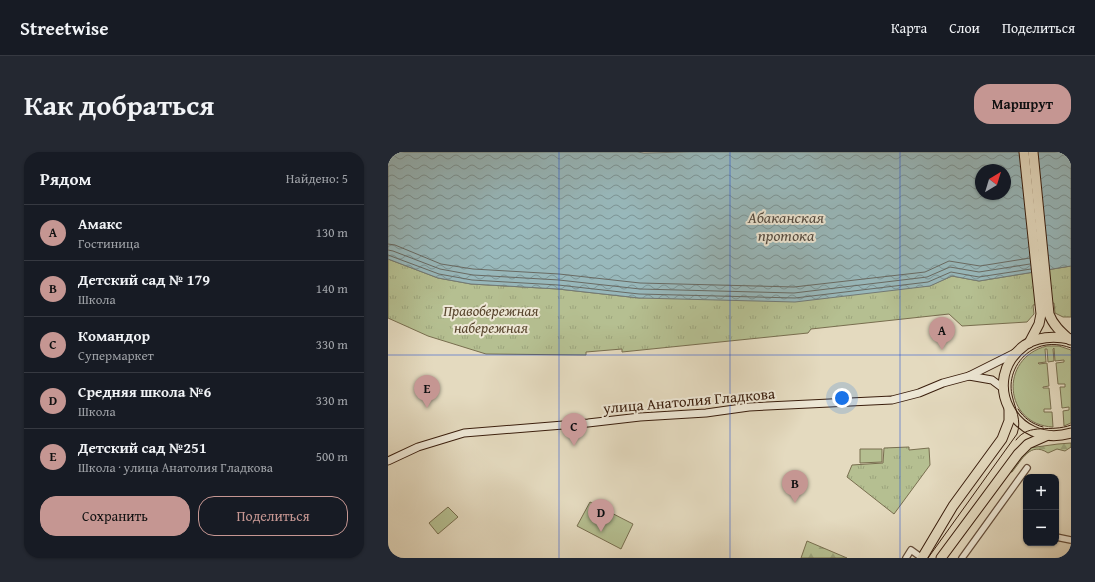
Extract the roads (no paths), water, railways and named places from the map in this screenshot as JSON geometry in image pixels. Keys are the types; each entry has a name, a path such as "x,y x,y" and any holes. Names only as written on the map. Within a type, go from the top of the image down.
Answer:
{"highway":[{"path":"1024,152 1045,314 1061,332 1071,340"},
{"path":"1029,343 1045,314 1033,152"},
{"path":"1046,436 1024,427 1009,409 1004,389 1006,372 1012,358 1029,343 1045,337 1071,340"},
{"path":"922,558 953,506 1002,439 1009,421 1009,409"},
{"path":"941,558 1018,454 1028,444 1046,436 1071,433"}],"main road":[{"path":"969,376 1017,352"},
{"path":"969,376 992,380 1004,389"},
{"name":"улица Анатолия Гладкова","path":"388,461 418,447 464,433 588,423 640,417 706,413 749,407 819,405 892,400 919,393 943,383 969,376"}],"street":[{"path":"962,558 1027,468"},
{"path":"1059,538 1071,540"},
{"path":"906,558 911,550 922,558"}],"water":[{"name":"Абаканская протока","path":"388,152 1071,152 1071,266 979,281 952,276 930,286 795,302 639,298 558,289 471,284 438,278 388,259"}],"tram line":[{"path":"928,558 1017,434 1019,424 1018,414 1012,395 1011,382 1018,363 1032,350 1041,346 1061,345 1071,348"},
{"path":"1018,409 1029,420 1043,427"},
{"path":"1016,440 1027,431 1034,429 1056,428 1071,425"}],"place":[{"name":"Амакс","path":"942,350"},
{"name":"Детский сад №251","path":"427,408"},
{"name":"Командор","path":"574,446"},
{"name":"Детский сад № 179","path":"795,503"},
{"name":"Средняя школа №6","path":"601,532"}],"park label":[{"name":"Правобережная набережная","path":"491,320"}]}
